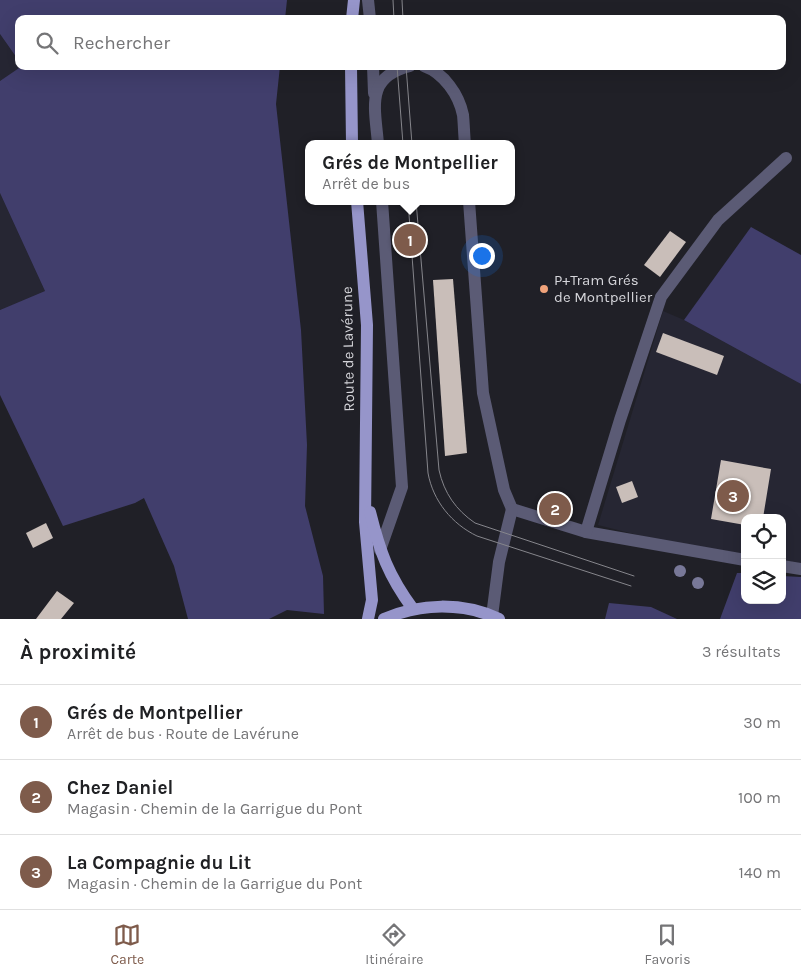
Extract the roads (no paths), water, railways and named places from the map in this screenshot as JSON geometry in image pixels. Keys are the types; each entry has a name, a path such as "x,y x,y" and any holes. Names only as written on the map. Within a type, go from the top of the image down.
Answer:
{"main road":[{"path":"352,15 354,0"},
{"path":"351,70 352,140"},
{"name":"Route de Lavérune","path":"357,205 367,325 365,522 372,600 368,619"},
{"name":"Route de Lavérune","path":"366,496 380,550 398,588 413,609"},
{"path":"384,619 413,609 434,606 464,608 496,617"}],"street":[{"path":"368,0 370,15"},
{"path":"373,70 378,140"},
{"path":"375,98 380,84 386,76 398,70"},
{"path":"430,70 452,88 463,114 465,140"},
{"path":"586,532 620,420 661,297 718,220 786,158"},
{"path":"380,550 402,487 382,205"},
{"path":"469,205 483,393 504,490 512,509 499,562 496,617"},
{"path":"512,509 586,532 741,559"},
{"path":"786,567 801,569"}],"tram line":[{"path":"393,0 394,15"},
{"path":"402,0 403,15"},
{"path":"397,70 403,140"},
{"path":"406,70 412,140"},
{"path":"408,205 428,473 439,502 452,518 477,536 631,586"},
{"path":"416,205 439,470 444,486 452,500 475,523 634,576"}],"place":[{"name":"Grés de Montpellier","path":"410,240"},
{"name":"P+Tram Grés de Montpellier","path":"544,289"},
{"name":"La Compagnie du Lit","path":"733,496"},
{"name":"Chez Daniel","path":"555,509"}]}
